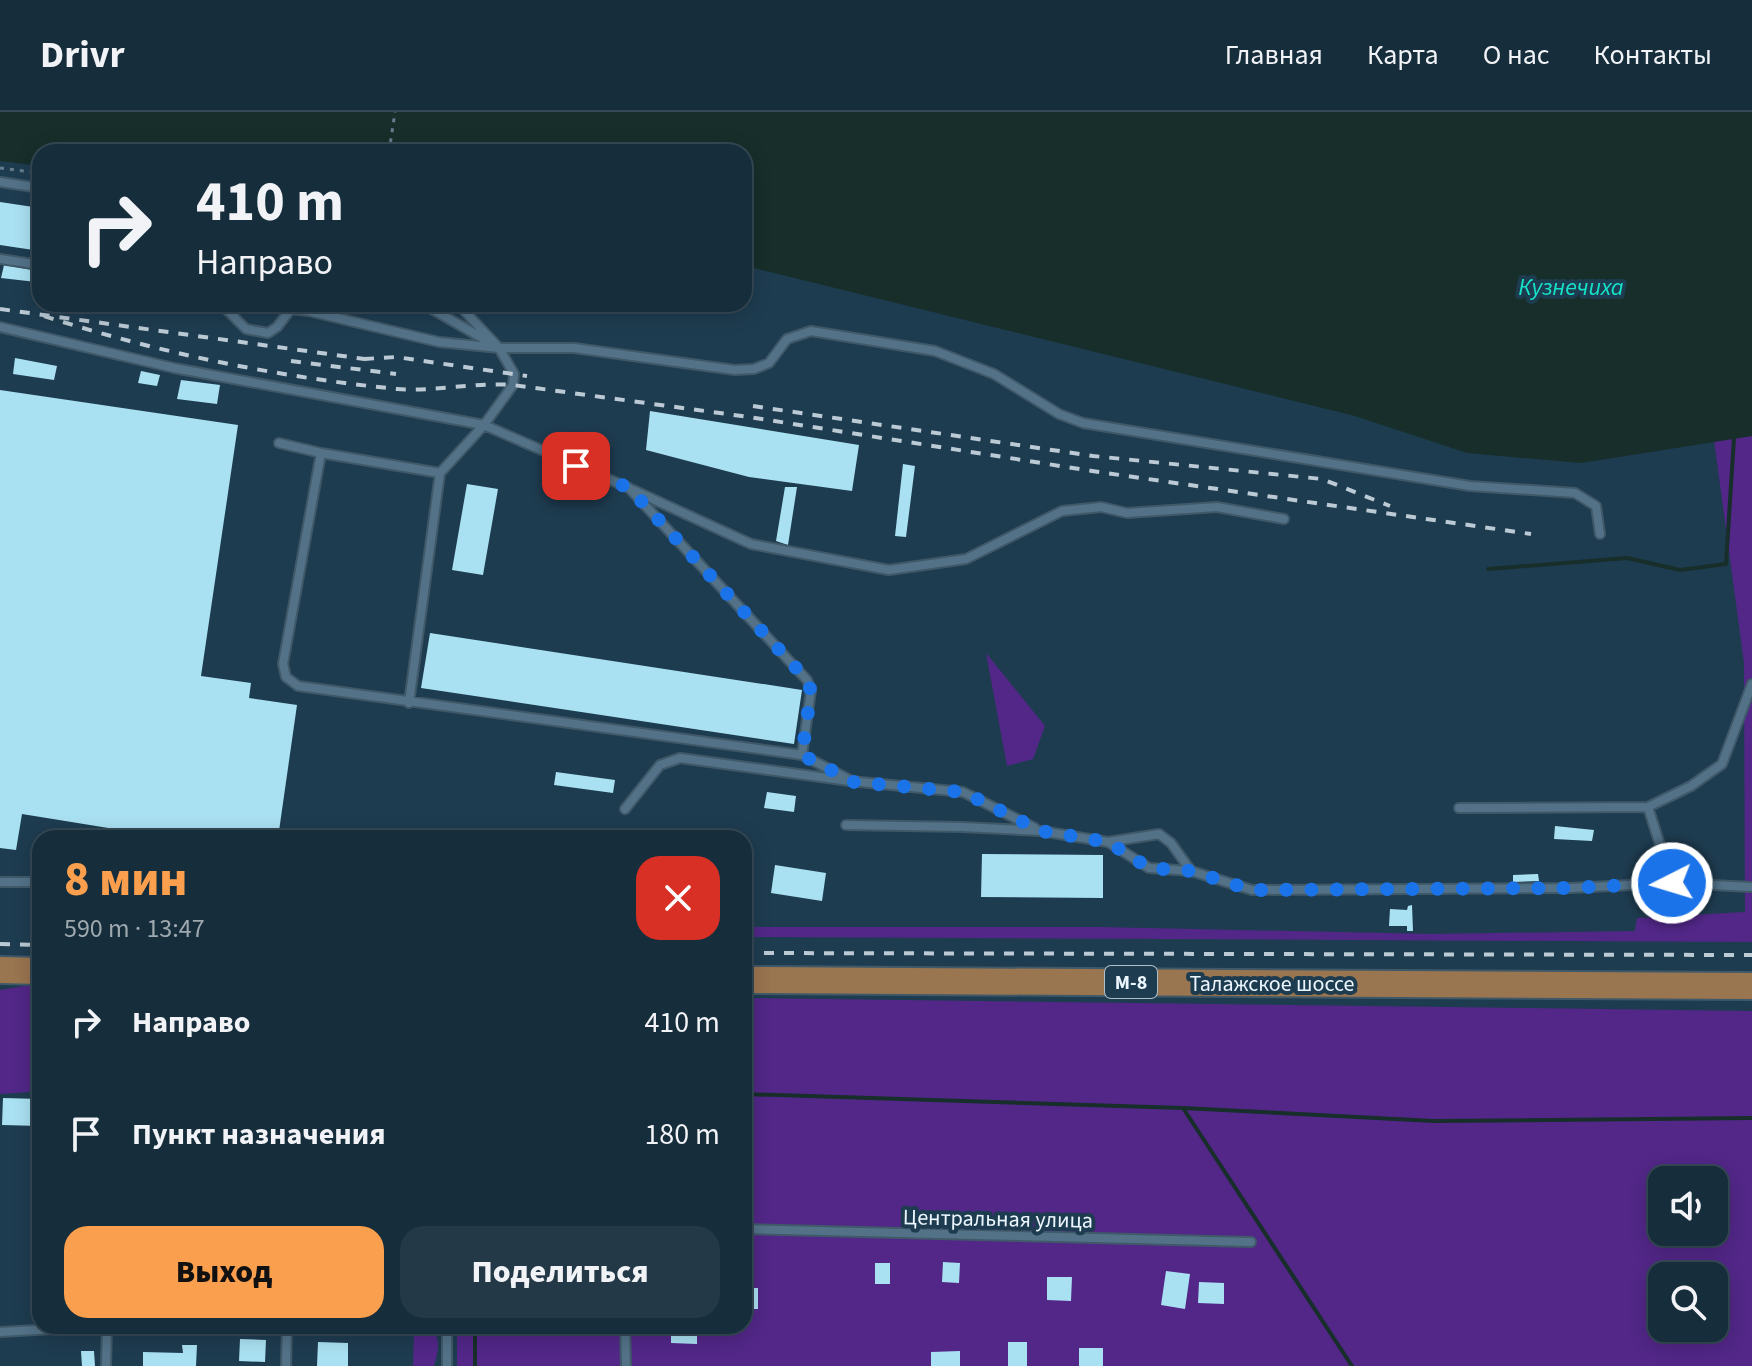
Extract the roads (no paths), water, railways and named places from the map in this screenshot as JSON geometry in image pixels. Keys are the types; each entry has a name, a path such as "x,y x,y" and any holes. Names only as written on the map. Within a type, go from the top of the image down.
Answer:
{"main road":[{"path":"0,970 32,971"},
{"name":"Талажское шоссе","path":"752,980 1752,986"}],"lane":[{"path":"0,182 32,187"},
{"path":"0,259 32,264"},
{"path":"230,312 246,329 268,333 289,312"},
{"path":"322,312 439,342 499,348 574,348 735,370 754,369 769,363 787,339 811,331 935,351 994,374 1059,414 1083,423 1470,486 1575,493 1596,506 1600,534"},
{"path":"437,312 499,348"},
{"path":"409,703 440,473 484,425 513,385 514,374 499,348 465,312"},
{"path":"0,327 174,368 484,425 751,544 889,570 966,559 1062,511 1101,507 1127,513 1217,507 1284,519"},
{"path":"279,443 440,473"},
{"path":"321,453 283,664 286,677 298,686 802,755 854,782"},
{"path":"629,488 807,680 811,690 802,755"},
{"path":"1459,808 1648,807 1691,786 1722,764 1752,684"},
{"path":"625,809 660,765 680,758 854,782 963,792 1041,831"},
{"path":"1648,807 1672,883"},
{"path":"846,825 1041,831 1108,842 1159,834 1171,843 1191,871"},
{"path":"1108,842 1149,868 1191,871 1252,890 1583,888 1672,883 1752,887"},
{"path":"0,882 32,882"},
{"name":"Центральная улица","path":"752,1229 1251,1242"},
{"path":"0,1332 32,1330"},
{"path":"106,1366 107,1334"},
{"path":"286,1366 287,1334"},
{"path":"447,1334 447,1366"},
{"path":"625,1334 626,1366"}],"water":[{"name":"Кузнечиха","path":"0,112 1752,112 1752,436 1581,463 1467,453 1355,416 752,267 752,144 32,144 32,165 0,161"}],"waterway":[{"path":"1488,569 1627,558 1680,570 1726,564 1734,438"},
{"path":"752,1094 1183,1108 1434,1121 1752,1118"},
{"path":"1183,1108 1352,1366"},
{"path":"475,1334 475,1366"}],"railway":[{"path":"0,309 372,360"},
{"path":"44,316 175,352 307,378 411,390 513,385 749,417 1092,471 1531,534"},
{"path":"364,359 396,357 527,376"},
{"path":"291,361 396,374"},
{"path":"753,406 1093,456 1322,479 1390,506"},
{"path":"0,944 32,945"},
{"path":"752,953 1752,955"}]}
